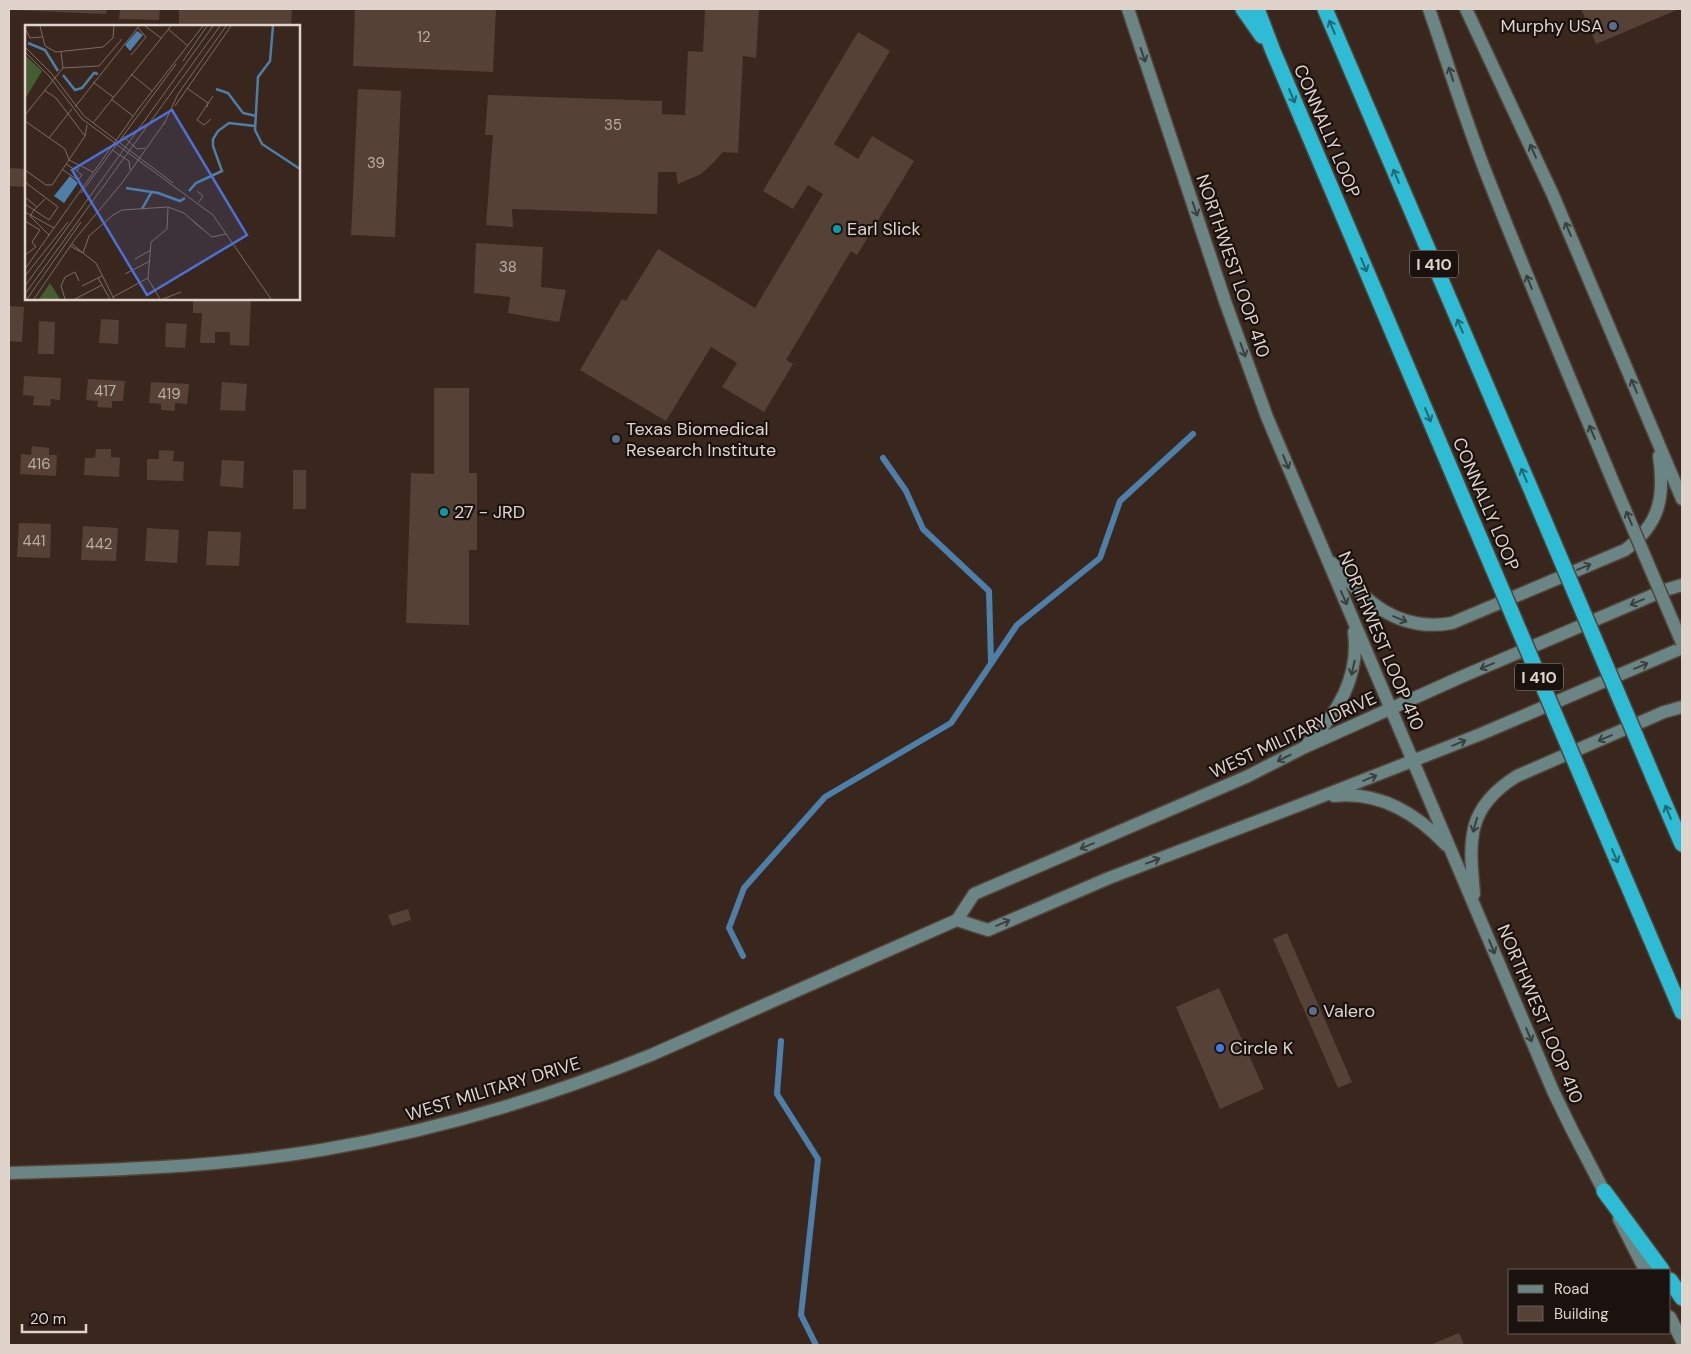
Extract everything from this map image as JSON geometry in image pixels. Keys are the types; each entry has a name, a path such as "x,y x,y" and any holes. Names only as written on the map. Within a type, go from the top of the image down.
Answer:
{"highway":[{"path":"1242,9 1273,51"},
{"name":"CONNALLY LOOP","path":"1258,9 1273,51 1682,1012"},
{"name":"I 410","path":"1324,9 1682,844"},
{"path":"1604,1191 1661,1269"},
{"path":"1671,1282 1682,1298"}],"main road":[{"name":"NORTHWEST LOOP 410","path":"1128,9 1267,417 1553,1091 1644,1269"},
{"path":"1429,9 1486,172 1537,300 1682,643"},
{"path":"1466,9 1553,195 1682,497"},
{"path":"1324,553 1372,603 1395,617 1410,623 1428,626 1466,619 1625,550 1636,541 1652,522 1662,490 1658,450 1653,431"},
{"name":"WEST MILITARY DRIVE","path":"9,1173 132,1169 254,1159 321,1150 402,1134 493,1111 609,1072 957,920 974,894 1246,777 1303,748 1461,677 1665,590 1682,585"},
{"path":"1303,748 1324,725 1340,702 1348,684 1356,655 1353,620"},
{"path":"957,920 988,930 1109,878 1481,734 1682,648"},
{"path":"1474,905 1471,857 1473,831 1479,812 1503,784 1517,776 1664,712 1682,707"},
{"path":"1310,801 1347,795 1386,801 1411,814 1436,835 1451,851"},
{"path":"1671,1319 1682,1341"}],"building":[{"path":"12,9 107,9 106,14"},
{"path":"120,9 160,9 159,20 119,19"},
{"path":"179,9 292,9 291,25 179,25"},
{"path":"355,9 496,9 493,72 353,66"},
{"path":"705,9 759,9 756,58 743,56 738,153 723,152 701,174 678,184 676,172 658,172 657,214 512,209 513,227 486,225 493,135 485,135 488,95 662,101 662,114 685,115 688,51 703,52"},
{"name":"Murphy USA","path":"1581,9 1679,9 1596,44"},
{"name":"Earl Slick","path":"858,32 890,51 834,144 858,159 872,136 914,161 857,255 851,251 786,360 793,364 764,412 722,387 737,363 711,347 666,421 580,370 622,299 626,301 658,249 755,308 823,194 808,185 793,209 763,191"},
{"path":"358,89 401,91 395,237 351,235"},
{"path":"9,168 25,169 25,187 9,186"},
{"path":"476,243 543,247 541,287 566,290 559,322 508,313 510,297 474,293"},
{"path":"193,300 251,300 249,346 230,345 230,332 215,332 215,343 200,343 202,313 193,313"},
{"path":"10,306 24,307 22,342 9,341"},
{"path":"101,319 119,320 118,344 99,343"},
{"path":"39,321 55,322 54,354 38,354"},
{"path":"166,323 187,324 185,348 165,347"},
{"path":"24,376 61,378 60,400 51,399 50,406 33,405 34,396 23,395"},
{"path":"88,379 125,381 123,401 112,401 112,408 97,407 98,401 86,400"},
{"path":"151,382 189,384 187,404 175,403 175,411 161,410 161,404 149,403"},
{"path":"222,382 247,384 245,411 220,410"},
{"name":"27 - JRD","path":"434,388 469,388 469,473 477,473 477,550 469,550 469,625 406,623 411,473 434,474"},
{"path":"32,446 49,448 49,455 57,455 56,476 20,474 21,454 31,455"},
{"path":"96,449 111,449 111,457 120,458 119,477 84,475 85,458 95,458"},
{"path":"159,450 174,451 173,461 184,462 183,481 147,480 147,459 159,459"},
{"path":"222,460 244,461 243,488 220,486"},
{"path":"293,470 306,470 306,509 293,509"},
{"path":"19,523 51,524 50,558 17,557"},
{"path":"83,526 118,528 116,561 81,560"},
{"path":"147,528 179,530 177,563 145,561"},
{"path":"208,531 241,532 239,566 206,565"},
{"path":"408,909 411,920 392,926 388,915"},
{"name":"Valero","path":"1287,933 1352,1082 1338,1088 1273,939"},
{"name":"Circle K","path":"1219,988 1264,1089 1220,1109 1176,1007"},
{"path":"1459,1333 1464,1345 1430,1345"}],"waterway":[{"path":"743,956 729,928 744,888 825,797 951,723 1017,625 1100,558 1120,501 1193,434"},
{"path":"883,458 906,491 923,529 989,591 991,662"},
{"path":"781,1041 777,1094 818,1159 801,1315 816,1345"}],"place":[{"name":"Murphy USA","path":"1613,26"},
{"name":"Earl Slick","path":"837,229"},
{"name":"Texas Biomedical Research Institute","path":"616,439"},
{"name":"27 - JRD","path":"444,512"},
{"name":"Valero","path":"1313,1011"},
{"name":"Circle K","path":"1220,1048"}]}
